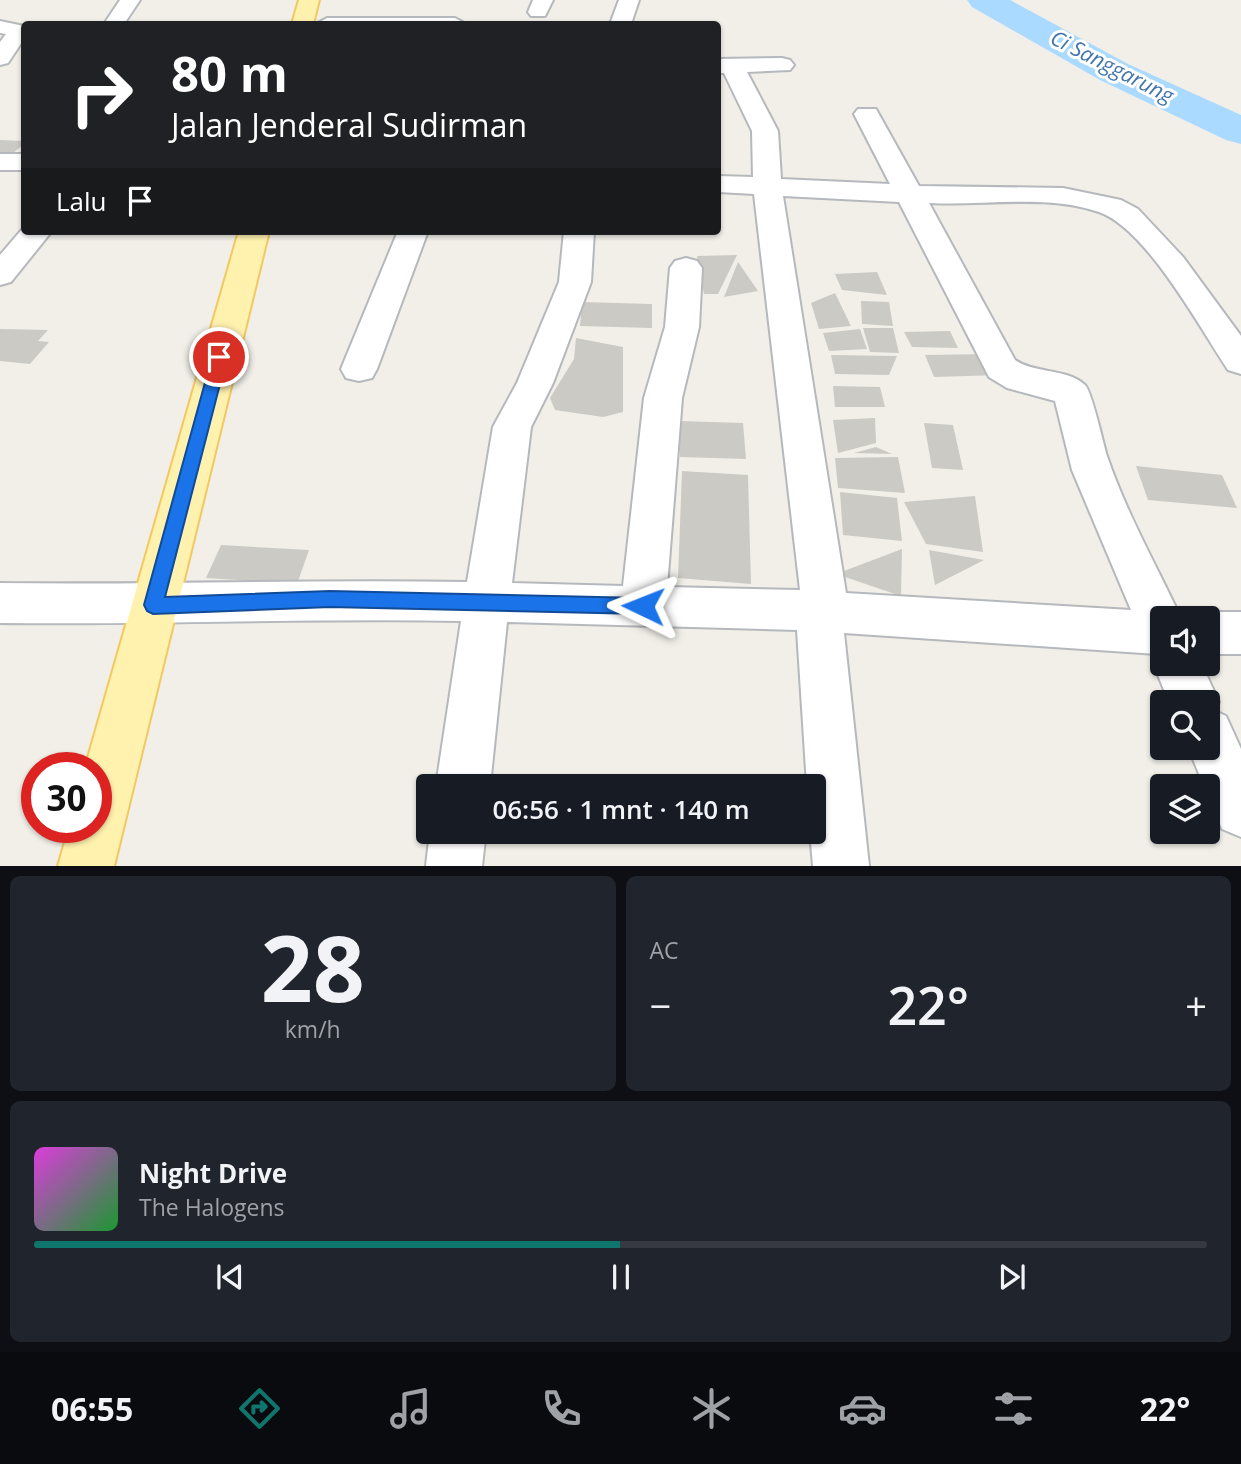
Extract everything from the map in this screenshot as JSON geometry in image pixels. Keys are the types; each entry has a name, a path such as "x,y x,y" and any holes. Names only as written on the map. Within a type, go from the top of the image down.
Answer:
{"main road":[{"path":"304,21 309,0"},
{"path":"112,765 253,235"},
{"path":"86,866 92,843"}],"street":[{"path":"116,21 130,0"},
{"path":"622,21 629,0"},
{"path":"0,27 14,28 18,32 0,58"},
{"path":"725,66 782,65"},
{"path":"725,66 765,131 767,187 822,612 841,866"},
{"path":"867,114 1002,368 1016,379 1060,387 1073,395 1077,422 1092,470 1151,606"},
{"path":"721,184 1034,196 1097,201 1112,206 1137,224 1241,362"},
{"path":"0,275 34,235"},
{"path":"359,369 411,235"},
{"path":"464,774 484,602 512,427 535,383 575,282 579,235"},
{"path":"643,606 663,398 682,327 686,268"},
{"path":"0,603 153,605 330,599 484,602 822,612 1150,630"},
{"path":"1220,633 1241,633"},
{"path":"1220,760 1241,810"},
{"path":"454,866 457,844"}],"building":[{"path":"0,140 21,141 21,146 7,158 0,158"},
{"path":"737,255 718,294 704,294 697,256"},
{"path":"738,262 758,291 724,297"},
{"path":"877,272 887,295 842,290 835,274"},
{"path":"835,293 851,326 819,329 811,303"},
{"path":"861,301 889,302 893,326 862,324"},
{"path":"582,302 652,304 652,328 580,326"},
{"path":"863,328 893,328 899,353 870,352"},
{"path":"0,329 48,330 38,341 49,342 30,364 0,361"},
{"path":"860,329 867,349 829,351 823,333"},
{"path":"950,331 958,348 912,347 904,332"},
{"path":"576,338 623,347 623,412 603,417 555,410 550,398 574,359"},
{"path":"990,354 1000,375 934,377 925,355"},
{"path":"831,355 897,356 889,375 835,374"},
{"path":"833,386 880,387 885,407 835,407"},
{"path":"875,418 876,443 838,453 833,420"},
{"path":"680,421 743,423 746,459 680,457"},
{"path":"924,423 953,425 963,470 932,468"},
{"path":"876,447 892,454 854,453"},
{"path":"898,457 905,493 838,488 835,458"},
{"path":"1136,466 1222,475 1237,508 1148,500"},
{"path":"682,471 748,475 751,584 678,578"},
{"path":"840,492 897,498 902,541 843,535"},
{"path":"975,496 983,552 926,544 904,502"},
{"path":"221,545 309,550 297,584 206,578"},
{"path":"902,549 901,596 836,574"},
{"path":"929,550 984,560 935,585"}],"waterway":[{"name":"Ci Sanggarung","path":"984,0 1114,72 1241,131"}],"route":[{"path":"219,357 153,605 330,599 643,606"}]}
